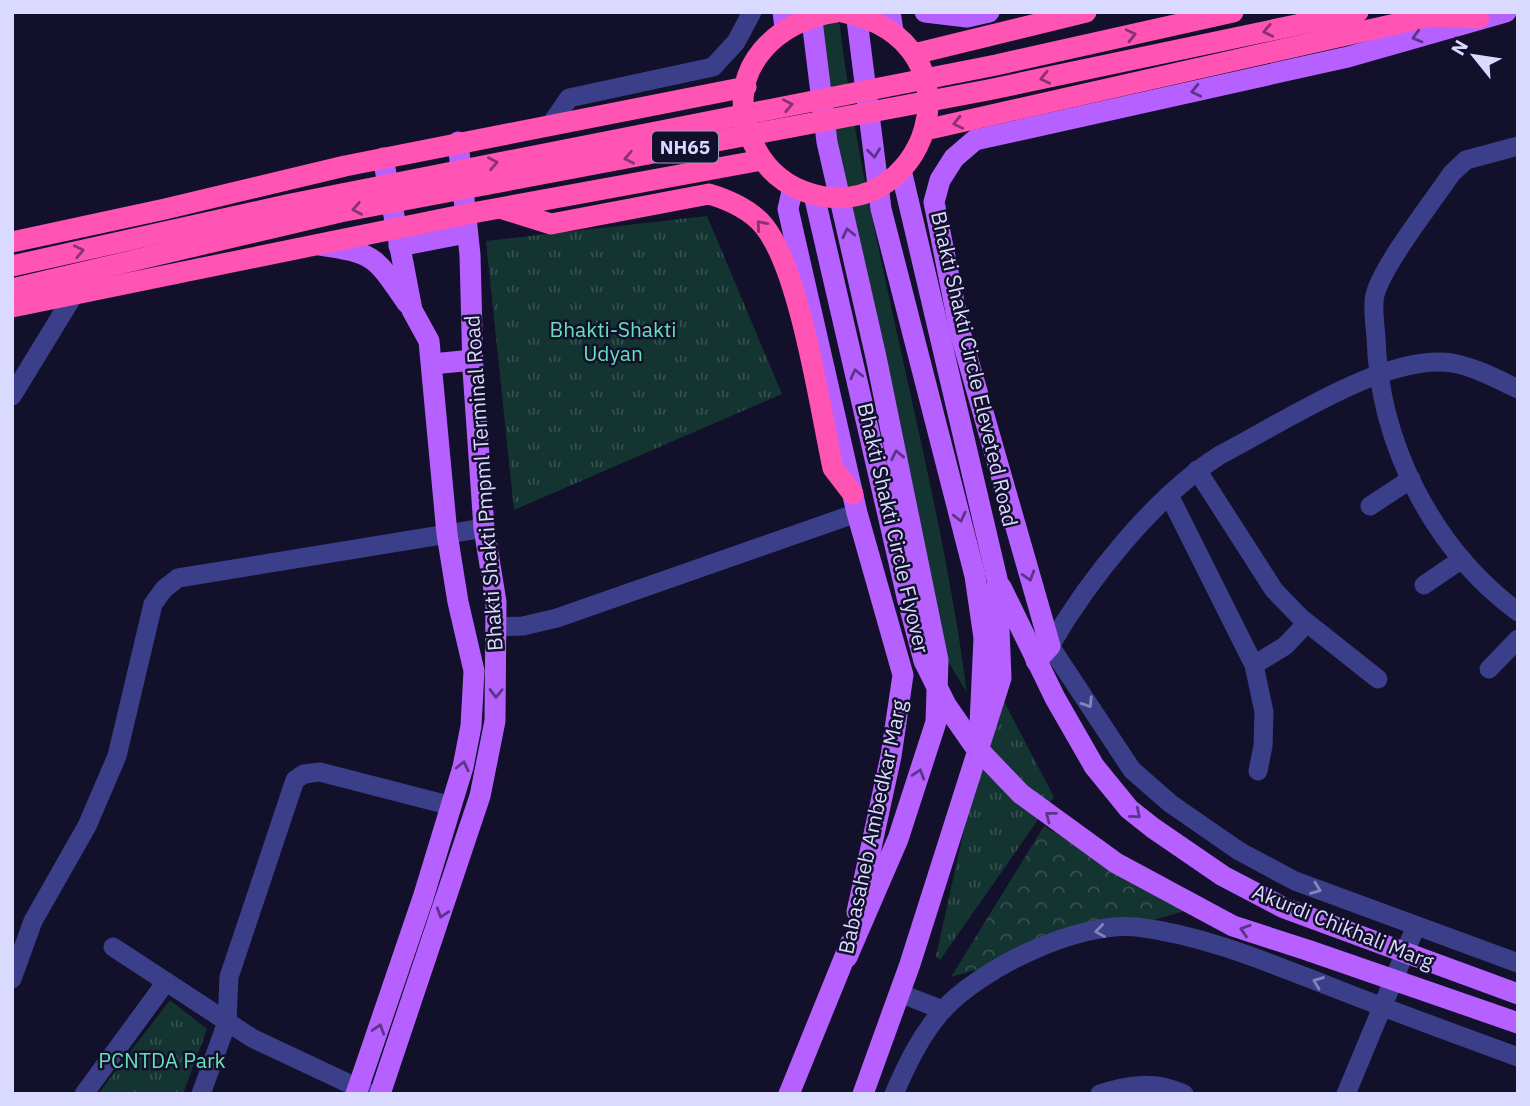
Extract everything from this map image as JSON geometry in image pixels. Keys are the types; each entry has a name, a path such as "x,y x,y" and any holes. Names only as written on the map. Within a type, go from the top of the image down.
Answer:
{"highway":[{"path":"836,12 784,20 760,54 746,87 746,125 762,160 793,187 814,195 846,197 876,189 901,170 916,152 925,130 929,104 925,78 915,54 892,22 842,12"},
{"path":"915,54 1086,12"},
{"name":"NH65","path":"12,266 291,204 996,65 1233,12"},
{"name":"NH65","path":"12,289 340,212 988,90 1359,12"},
{"path":"925,130 1431,16 1479,18"},
{"path":"12,242 458,142 746,87"},
{"path":"12,307 316,245 397,237 466,224 499,208 762,160"},
{"path":"499,208 551,224 709,194 726,199 748,212 764,226 784,261 833,468 855,504"}],"main road":[{"path":"811,12 827,142 876,357 938,660 936,722 898,839 848,957"},
{"path":"856,12 881,209 975,576 984,638 979,740 958,816 863,1094"},
{"path":"925,12 967,17 989,12"},
{"path":"1479,18 1506,12"},
{"name":"Akurdi Chikhali Marg","path":"1479,18 1348,57 975,141 954,158 940,180 934,202 960,332 1043,654 1094,766 1129,808 1153,828 1255,894 1404,953 1518,994"},
{"name":"Bhakti Shakti Pmpml Terminal Road","path":"380,1094 480,796 495,722 496,602 484,528 466,224 458,142"},
{"path":"383,158 412,310"},
{"name":"Bhakti Shakti Circle Eleveted Road","path":"901,170 982,504 997,579"},
{"path":"793,187 788,209 855,504"},
{"name":"Bhakti Shakti Circle Flyover","path":"814,195 906,597 924,661 946,705 973,744 1021,793 1116,863 1233,926 1393,977"},
{"path":"316,245 367,253 381,265 412,310 429,341 447,534 458,602 474,671 471,726 452,806 362,1092"},
{"path":"432,364 472,360"},
{"name":"Babasaheb Ambedkar Marg","path":"789,1094 848,957 891,756 903,675 855,504"},
{"path":"979,740 988,726 1001,678 997,579"},
{"path":"997,579 1043,654"},
{"name":"Akurdi Chikhali Marg","path":"1393,977 1518,1023"}],"street":[{"path":"551,124 569,98 713,67 736,42 752,12"},
{"path":"1518,146 1466,160 1452,173 1384,273 1375,295 1377,373 1383,410 1411,479 1431,519 1462,559 1518,611"},
{"path":"12,396 75,293"},
{"path":"1518,389 1454,363 1423,362 1377,373 1197,470 1169,495 1081,594 1043,654 1132,770 1171,804 1269,868 1518,963"},
{"path":"1197,470 1274,590 1307,623 1378,679"},
{"path":"1370,506 1411,479"},
{"path":"1169,495 1254,665 1264,712 1258,771"},
{"path":"495,626 523,626 557,618 855,504"},
{"path":"12,979 33,921 87,826 117,757 153,604 163,589 178,578 484,528"},
{"path":"1424,584 1462,559"},
{"path":"1254,665 1285,646 1307,623"},
{"path":"1489,669 1518,639"},
{"path":"201,1094 227,1022 229,977 295,780 304,774 320,772 452,806"},
{"path":"1346,1094 1416,926"},
{"path":"894,1094 914,1047 943,1010 968,988 1011,960 1053,943 1091,932 1134,927 1187,936 1245,954 1518,1057"},
{"path":"113,947 252,1038 362,1092"},
{"path":"84,1094 166,982"},
{"path":"899,993 943,1010"},
{"path":"1100,1094 1120,1087 1144,1084 1167,1087 1184,1094"}],"green space":[{"path":"814,12 838,12 865,183 938,522 967,693 937,643 836,168"},
{"name":"Bhakti-Shakti Udyan","path":"707,216 782,394 514,510 486,241"},
{"path":"999,692 1054,797 940,960 936,956 981,753"},
{"path":"1044,826 1185,911 951,977"},
{"name":"PCNTDA Park","path":"170,1000 207,1029 183,1094 98,1094"}]}
